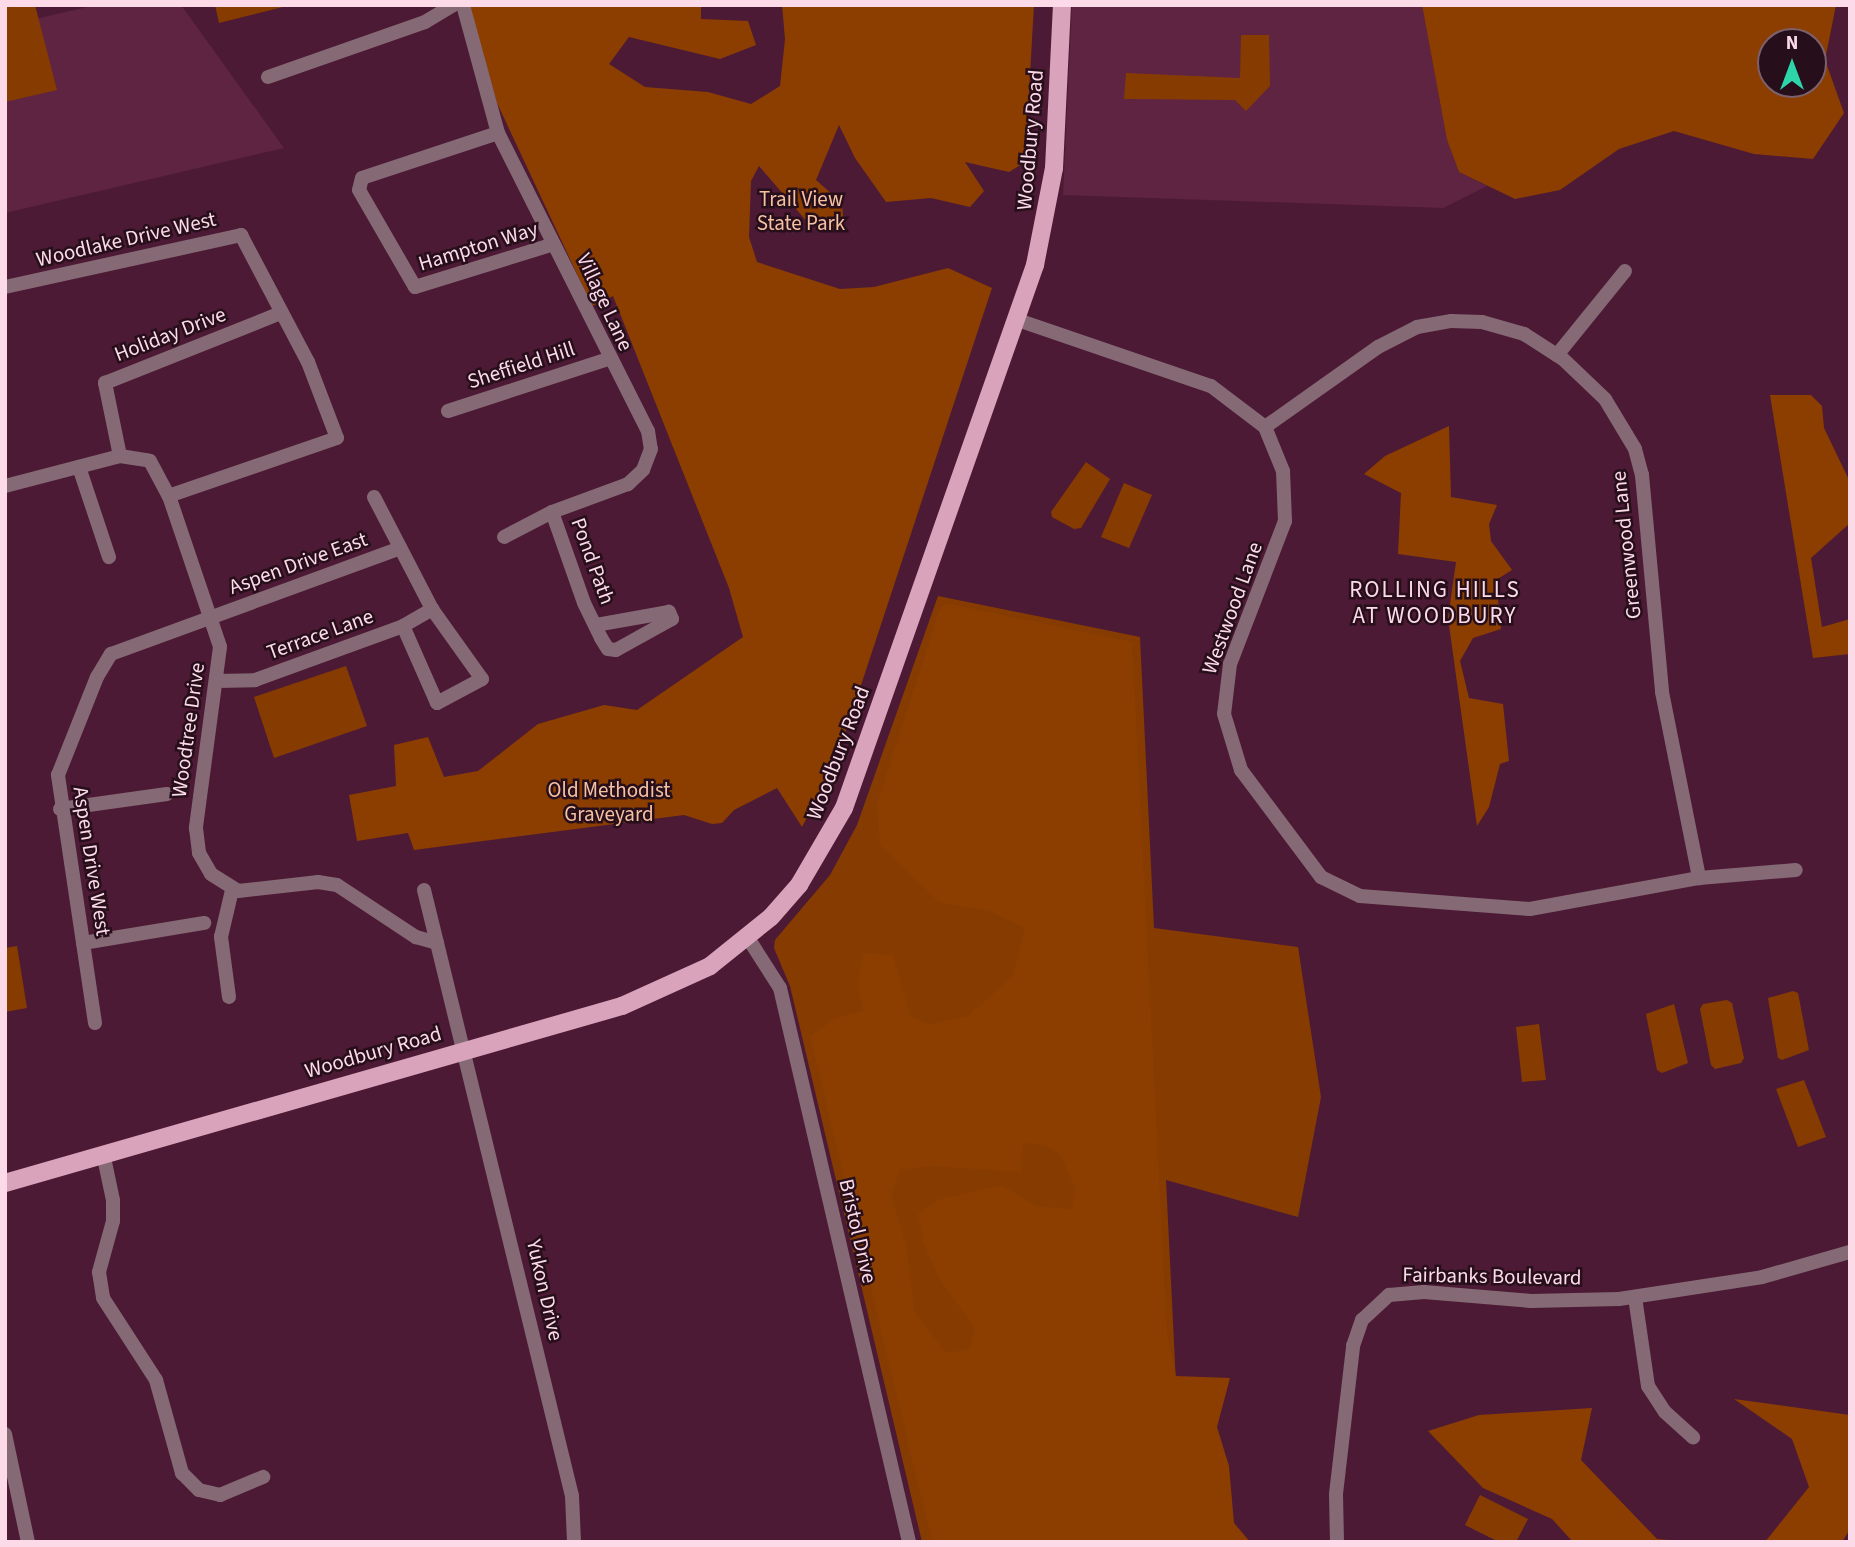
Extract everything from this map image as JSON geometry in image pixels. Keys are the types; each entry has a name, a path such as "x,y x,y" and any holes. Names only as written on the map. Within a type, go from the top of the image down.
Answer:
{"main road":[{"name":"Woodbury Road","path":"5,1183 661,992 710,966 748,938 799,885 844,808 1035,265 1050,195 1062,5"}],"street":[{"path":"268,77 425,22 453,5"},
{"name":"Village Lane","path":"463,5 498,133 608,359 648,431 651,449 643,470 628,484 552,512 504,537"},
{"name":"Hampton Way","path":"498,133 362,178 358,185 415,287 554,244"},
{"name":"Woodlake Drive West","path":"5,287 240,235 307,362 337,438 169,496"},
{"path":"1557,355 1625,271"},
{"name":"Holiday Drive","path":"120,456 105,383 281,313"},
{"path":"1015,319 1210,386 1265,427"},
{"name":"Greenwood Lane","path":"1265,427 1378,346 1417,327 1451,321 1491,323 1524,334 1557,355 1605,400 1635,449 1642,475 1662,692 1699,878"},
{"name":"Sheffield Hill","path":"448,411 608,359"},
{"name":"Westwood Lane","path":"1265,427 1283,471 1285,521 1230,664 1224,714 1241,770 1309,865 1339,889 1360,896 1530,909 1699,878 1796,870"},
{"path":"5,486 120,456"},
{"name":"Woodtree Drive","path":"120,456 150,461 169,496 220,647 195,828 205,863 232,890"},
{"path":"79,467 109,557"},
{"path":"374,498 432,609 482,679 437,703 403,626"},
{"name":"Pond Path","path":"552,512 595,625 608,649 616,650 672,619 669,612 595,625"},
{"name":"Aspen Drive East","path":"211,617 400,548"},
{"name":"Terrace Lane","path":"216,681 255,680 403,626 432,609"},
{"name":"Aspen Drive West","path":"95,1023 60,809 58,775 97,677 111,653 211,617"},
{"path":"60,809 167,794"},
{"path":"229,997 220,937 232,890 262,892 318,882 337,885 416,937 437,943"},
{"path":"424,890 466,1049"},
{"path":"83,943 204,923"},
{"name":"Bristol Drive","path":"748,938 773,974 783,1000 909,1542"},
{"name":"Yukon Drive","path":"466,1049 572,1496 574,1542"},
{"path":"103,1153 113,1221 99,1272 103,1298 156,1381 182,1473 199,1490 220,1495 263,1477"},
{"name":"Fairbanks Boulevard","path":"1336,1542 1336,1494 1353,1346 1362,1320 1373,1305 1389,1295 1424,1292 1531,1301 1635,1297 1762,1277 1850,1252"},
{"path":"1635,1297 1648,1386 1665,1412 1693,1437"},
{"path":"5,1434 28,1542"}],"shaded area":[{"path":"5,5 35,5 57,90 5,102"},
{"path":"96,5 181,5 284,148 5,213 5,26"},
{"path":"215,5 291,5 219,23"},
{"path":"1072,5 1422,5 1447,140 1459,172 1487,186 1443,208 1063,195"},
{"path":"1241,35 1269,35 1270,86 1246,111 1235,100 1124,99 1126,73 1240,78"},
{"path":"1086,462 1110,479 1081,528 1074,529 1052,517 1051,512"},
{"path":"1124,483 1152,495 1129,548 1101,537"},
{"path":"938,596 1140,637 1154,928 1298,947 1321,1097 1298,1217 1166,1180 1181,1485 1220,1542 922,1542 790,986 774,948 775,940 830,875 857,825"},
{"path":"346,666 367,726 274,758 254,697"},
{"path":"17,946 27,1008 5,1012 5,948"},
{"path":"1793,991 1798,993 1809,1050 1782,1060 1778,1058 1768,998"},
{"path":"1727,1000 1732,1003 1744,1058 1741,1063 1715,1069 1711,1065 1700,1009 1703,1004"},
{"path":"1674,1004 1688,1063 1662,1073 1657,1070 1646,1014"},
{"path":"1539,1024 1546,1080 1522,1082 1516,1027"},
{"path":"1804,1080 1826,1137 1798,1147 1776,1089"},
{"path":"1480,1495 1528,1519 1516,1542 1499,1542 1465,1525"}],"green space":[{"name":"Trail View State Park","path":"469,5 701,5 701,19 748,21 756,45 720,59 629,37 609,64 645,87 708,92 751,104 780,86 785,39 782,5 1034,5 1025,162 1009,172 965,162 984,191 970,207 931,198 886,202 855,158 839,125 816,180 842,203 844,228 809,224 759,166 751,181 749,237 757,262 840,289 874,287 948,268 992,288 836,761 802,827 777,788 734,810 722,823 712,824 684,815 414,850 408,833 357,841 349,795 396,786 394,745 428,737 444,777 478,771 538,724 604,705 637,710 743,637 729,588 613,296 592,306 497,103"},
{"path":"1422,5 1836,5 1827,50 1827,28 1757,28 1757,98 1827,98 1827,66 1844,113 1813,159 1754,154 1674,131 1619,149 1560,190 1515,199 1459,172 1447,140"},
{"path":"1770,395 1811,395 1822,406 1824,428 1850,482 1850,523 1811,558 1822,627 1850,619 1850,654 1813,658"},
{"path":"1449,426 1451,497 1497,505 1489,524 1491,541 1512,570 1496,580 1501,629 1473,638 1460,661 1469,698 1503,704 1509,761 1500,764 1489,807 1477,826 1448,618 1456,562 1398,554 1401,493 1364,474 1385,456"},
{"path":"946,603 1132,642 1167,1336 1176,1376 1230,1378 1217,1427 1229,1466 1234,1523 1250,1542 932,1542 810,1036 836,1018 863,1011 858,985 863,953 893,955 911,1017 930,1024 968,1016 1013,976 1025,928 991,912 939,902 880,845 877,804 939,611","holes":["1023,1143 1046,1145 1061,1156 1076,1190 1072,1209 1036,1206 1001,1185 937,1200 918,1214 923,1241 938,1277 975,1328 969,1349 946,1353 914,1311 907,1247 891,1195 900,1170 929,1166 1021,1172"]},
{"path":"1734,1399 1850,1415 1850,1529 1842,1542 1765,1542 1809,1487 1792,1439"},
{"path":"1592,1408 1581,1460 1657,1539 1692,1542 1573,1542 1552,1519 1483,1488 1428,1431 1479,1415"}],"district":[{"name":"ROLLING HILLS AT WOODBURY","path":"1435,603"}],"park label":[{"name":"Old Methodist Graveyard","path":"609,802"}]}
